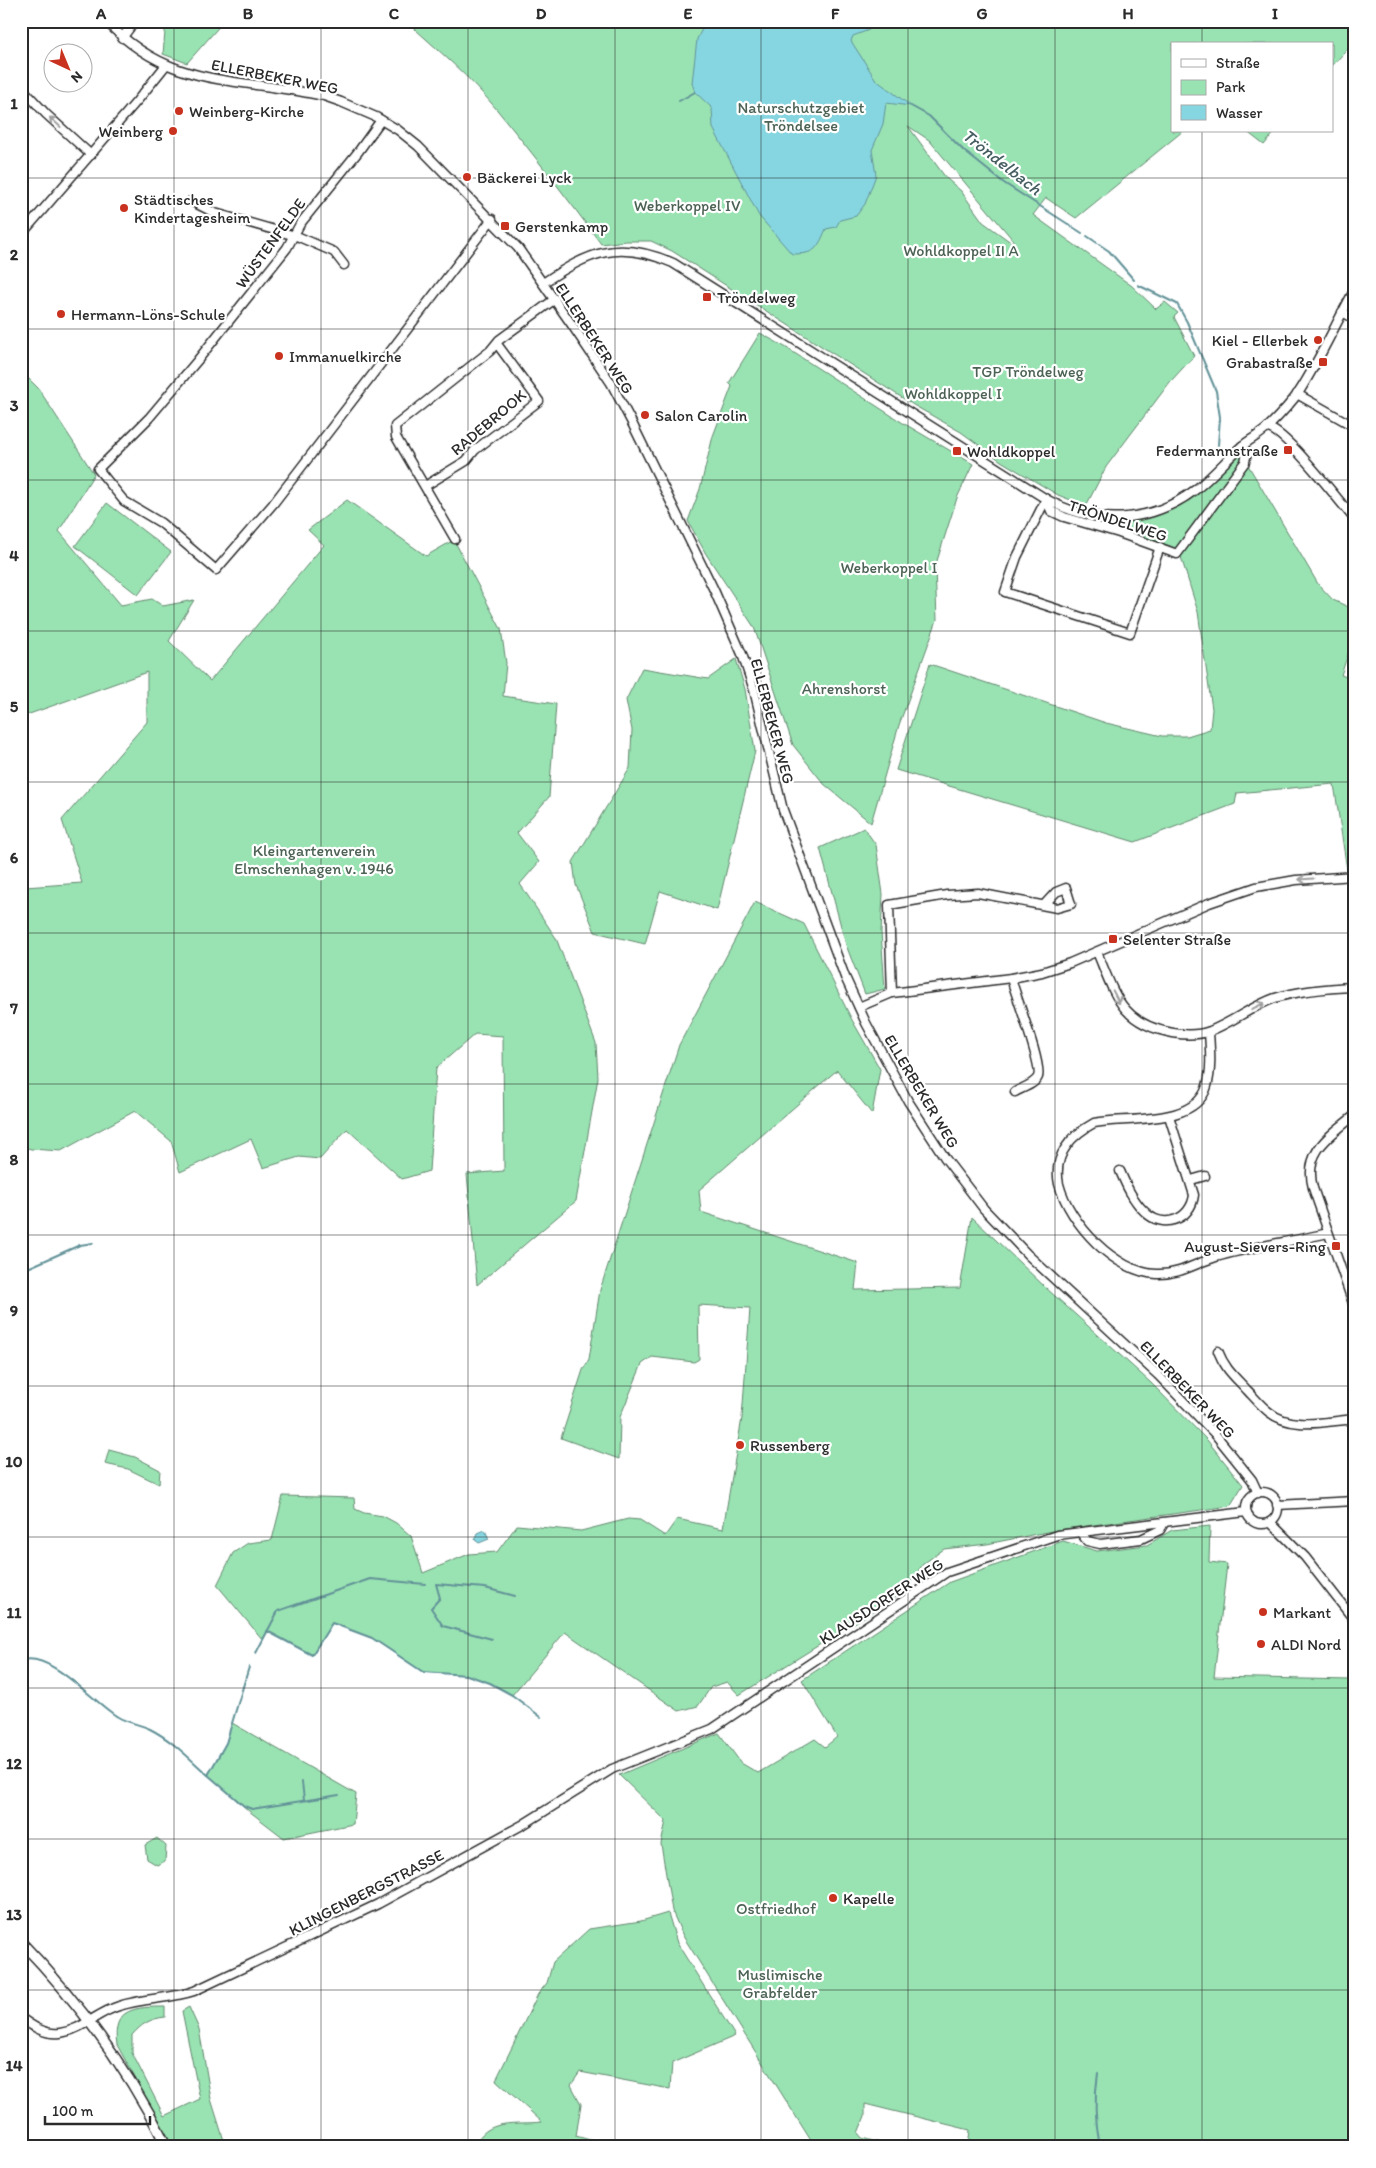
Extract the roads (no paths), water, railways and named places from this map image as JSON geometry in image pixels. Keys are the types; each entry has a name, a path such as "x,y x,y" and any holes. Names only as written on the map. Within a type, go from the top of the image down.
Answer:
{"main road":[{"path":"21,1942 89,2021 129,2080 167,2147"}],"street":[{"name":"ELLERBEKER WEG","path":"106,21 122,38 145,55 166,65 209,78 324,96 380,120 418,146 492,219 524,254 611,383 681,520 742,654 754,690 783,810 845,977 891,1072 921,1123 974,1197 1028,1255 1158,1375 1215,1434 1252,1480 1258,1493"},
{"path":"122,38 135,21"},
{"path":"21,235 166,65"},
{"path":"21,87 46,114 91,155"},
{"name":"WÜSTENFELDE","path":"380,120 358,152 300,224 287,248 174,390 137,431 98,469 124,501 161,523 216,570 273,504 492,219"},
{"path":"191,200 215,213 292,236 334,252 344,265"},
{"name":"TRÖNDELWEG","path":"543,283 578,261 596,254 612,251 641,252 673,263 1046,499 1072,512 1100,518 1128,518 1146,515 1179,501 1196,489 1242,446 1268,428 1297,394 1355,288"},
{"path":"455,538 396,437 396,426 554,299"},
{"path":"1342,312 1355,319"},
{"name":"RADEBROOK","path":"425,486 466,461 475,450 539,400 497,344"},
{"path":"1297,394 1355,427"},
{"path":"1268,428 1276,430 1293,446 1355,520"},
{"name":"TRÖNDELWEG","path":"1046,499 1050,511 1064,517 1177,554 1188,542 1245,462 1247,452 1242,446"},
{"path":"1046,499 1017,557 1005,592 1130,633 1160,547"},
{"path":"859,1007 892,994 1042,972 1097,952 1210,903 1247,890 1296,880 1355,876"},
{"path":"892,994 889,905 947,895 978,893 1044,905"},
{"path":"1097,952 1120,1004 1140,1022 1160,1031 1183,1035 1209,1032 1261,1004 1277,998 1323,988 1355,987"},
{"path":"1011,978 1039,1073 1035,1081 1015,1092"},
{"path":"1209,1032 1208,1084 1204,1094 1191,1108 1169,1116 1094,1123 1073,1137 1061,1156 1058,1177 1065,1202 1081,1226 1112,1258 1131,1269 1144,1273 1171,1273 1216,1257 1328,1233"},
{"path":"1355,1115 1318,1148 1311,1161 1310,1179 1355,1309"},
{"path":"1120,1171 1126,1186 1144,1212 1153,1218 1170,1221 1182,1217 1193,1204 1194,1194 1169,1116"},
{"path":"1191,1180 1205,1176"},
{"path":"1218,1351 1223,1365 1230,1373 1269,1413 1283,1420 1309,1423 1355,1419"},
{"path":"1258,1493 1270,1495 1278,1505 1276,1515 1270,1522 1257,1524 1250,1520 1246,1512 1248,1500 1258,1493"},
{"path":"1278,1505 1355,1501"},
{"name":"KLAUSDORFER WEG","path":"712,1728 947,1572 1057,1535 1246,1512"},
{"path":"1270,1522 1305,1556 1355,1621"},
{"name":"KLAUSDORFER WEG","path":"1081,1533 1087,1541 1100,1544 1141,1539 1160,1530 1164,1523"},
{"name":"KLINGENBERGSTRASSE","path":"21,2018 39,2029 58,2033 75,2029 118,2006 178,1996 194,1991 378,1904 524,1824 612,1769 712,1728"}],"water":[{"path":"706,21 843,21 844,24 850,26 864,21 869,23 869,30 853,36 851,41 876,80 911,106 886,103 883,124 872,150 876,175 865,204 856,216 840,220 836,227 826,229 820,242 810,252 792,254 759,216 713,128 712,108 695,92 692,83 697,39"},
{"path":"485,1530 489,1539 479,1543 475,1540 478,1533"}],"waterway":[{"path":"679,101 695,92"},
{"name":"Tröndelbach","path":"911,106 929,116 964,151 1004,183 1082,233"},
{"name":"Tröndelbach","path":"1087,236 1109,251 1134,280"},
{"name":"Tröndelbach","path":"1138,285 1177,304 1187,322 1216,391 1220,417 1218,445"},
{"path":"21,1271 80,1245 93,1243"},
{"path":"256,1653 278,1611 370,1579 425,1584"},
{"path":"492,1639 443,1626 431,1608 440,1598 436,1584 485,1588 515,1596"},
{"path":"267,1631 312,1655 332,1623 372,1638 423,1672 467,1675 490,1683 512,1695 541,1717"},
{"path":"21,1661 32,1659 58,1670 118,1717 150,1729 166,1739 208,1775 226,1743 249,1667"},
{"path":"208,1775 244,1806 252,1809 339,1795"},
{"path":"302,1782 304,1800"},
{"path":"1098,2073 1096,2110 1100,2147"}],"place":[{"name":"Weinberg-Kirche","path":"179,111"},
{"name":"Weinberg","path":"173,131"},
{"name":"Bäckerei Lyck","path":"467,177"},
{"name":"Städtisches Kindertagesheim","path":"124,208"},
{"name":"Gerstenkamp","path":"505,226"},
{"name":"Tröndelweg","path":"707,297"},
{"name":"Hermann-Löns-Schule","path":"61,314"},
{"name":"Kiel - Ellerbek","path":"1318,340"},
{"name":"Immanuelkirche","path":"279,356"},
{"name":"Grabastraße","path":"1323,362"},
{"name":"Salon Carolin","path":"645,415"},
{"name":"Federmannstraße","path":"1288,450"},
{"name":"Wohldkoppel","path":"957,451"},
{"name":"Selenter Straße","path":"1113,939"},
{"name":"August-Sievers-Ring","path":"1336,1246"},
{"name":"Russenberg","path":"740,1445"},
{"name":"Markant","path":"1263,1612"},
{"name":"ALDI Nord","path":"1261,1644"},
{"name":"Kapelle","path":"833,1898"}],"park label":[{"name":"Naturschutzgebiet Tröndelsee","path":"801,116"},
{"name":"Weberkoppel IV","path":"687,205"},
{"name":"Wohldkoppel II A","path":"961,250"},
{"name":"TGP Tröndelweg","path":"1028,371"},
{"name":"Wohldkoppel I","path":"953,393"},
{"name":"Weberkoppel I","path":"889,567"},
{"name":"Ahrenshorst","path":"844,688"},
{"name":"Kleingartenverein Elmschenhagen v. 1946","path":"314,859"},
{"name":"Ostfriedhof","path":"776,1908"},
{"name":"Muslimische Grabfelder","path":"780,1983"}]}
